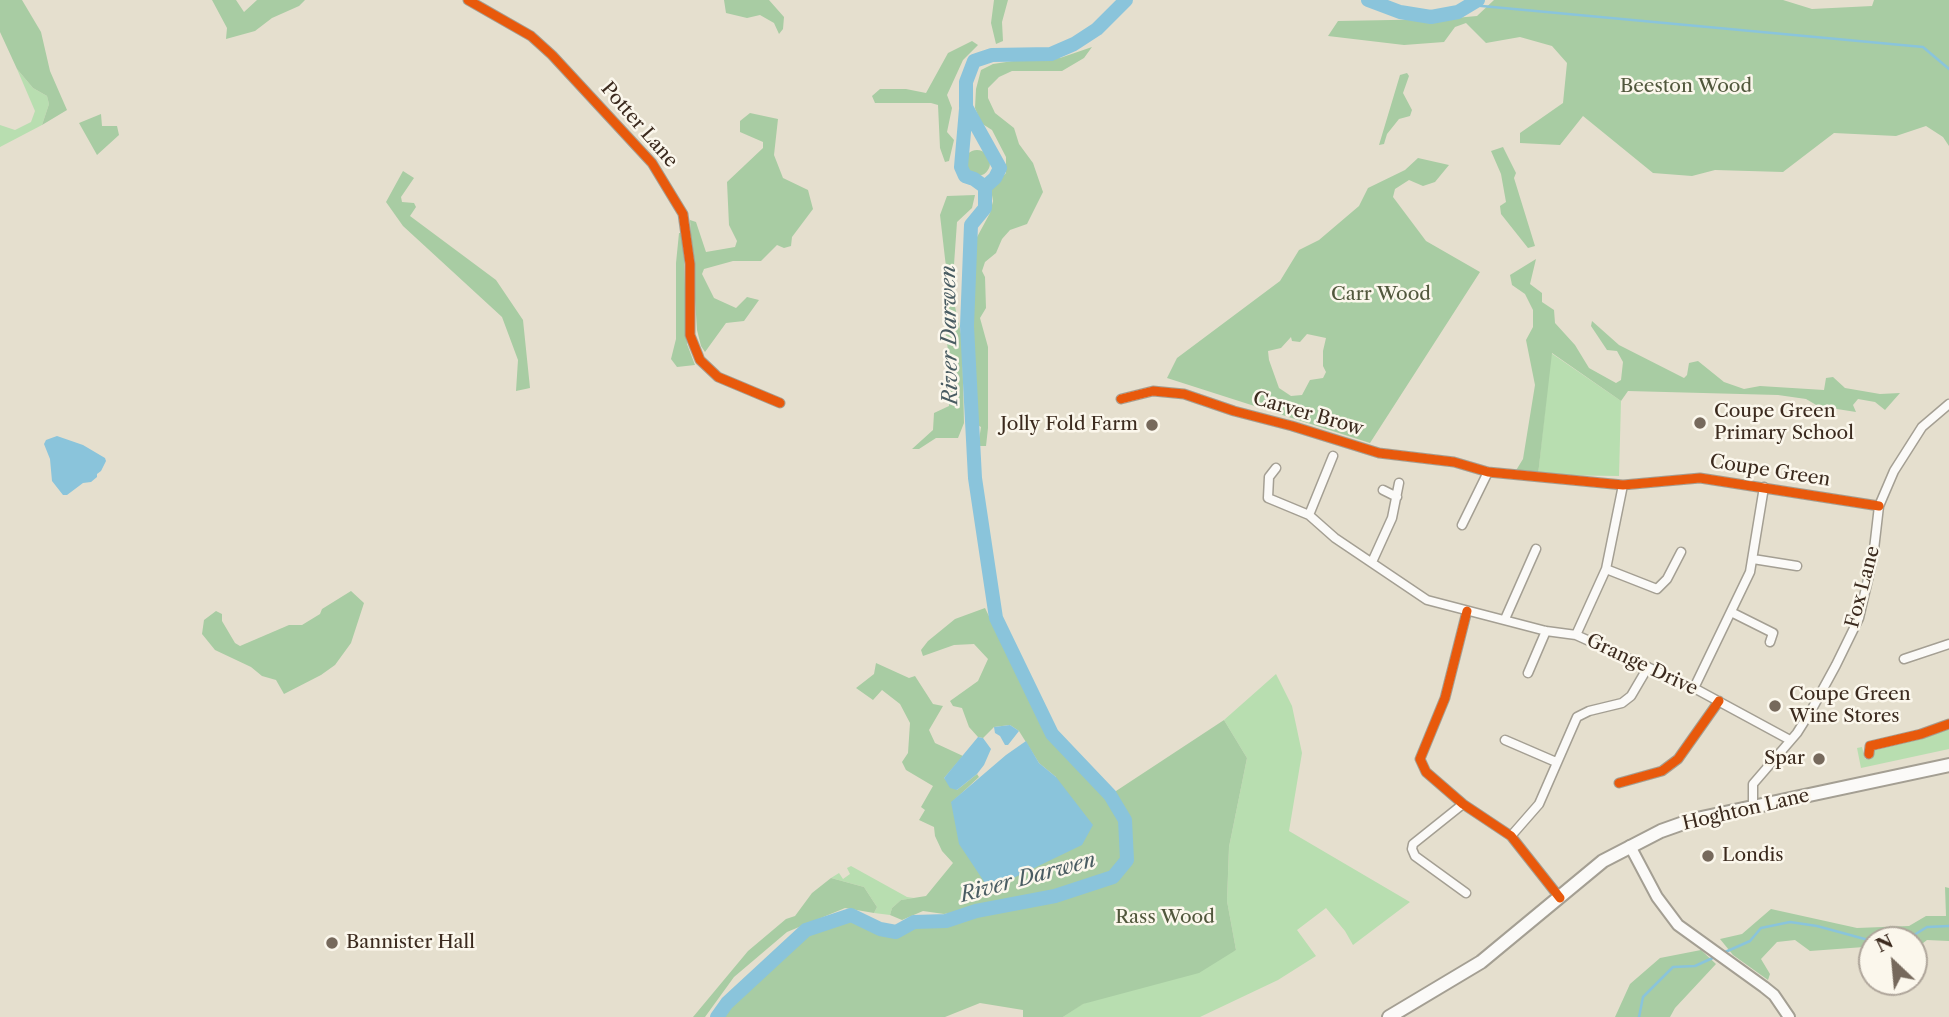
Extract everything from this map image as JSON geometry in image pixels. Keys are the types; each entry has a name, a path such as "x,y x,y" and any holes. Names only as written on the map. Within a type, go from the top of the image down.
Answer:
{"main road":[{"name":"Hoghton Lane","path":"1389,1017 1481,962 1603,861 1630,846 1692,820 1949,765"}],"street":[{"name":"Potter Lane","path":"468,0 531,36 652,163 683,214 690,264 690,335 698,358 718,377 780,403"},
{"name":"Carver Brow","path":"1121,399 1153,391 1184,394 1379,453 1454,461 1488,472"},
{"name":"Fox Lane","path":"1753,806 1753,784 1812,709 1859,618 1873,558 1879,506 1894,471 1922,427 1949,404"},
{"path":"1309,515 1333,456"},
{"name":"Grange Drive","path":"1276,468 1269,477 1268,498 1309,515 1335,538 1427,600 1546,631 1576,635 1695,688 1790,740"},
{"name":"Coupe Green","path":"1488,472 1623,485 1700,478 1879,506"},
{"path":"1462,524 1488,472"},
{"path":"1372,562 1392,518 1399,483"},
{"path":"1576,635 1606,569 1623,485"},
{"path":"1695,688 1750,572 1764,487"},
{"path":"1382,490 1397,497"},
{"path":"1505,619 1536,549"},
{"path":"1606,569 1657,589 1667,579 1681,552"},
{"path":"1753,559 1797,566"},
{"path":"1467,611 1444,698 1420,759 1426,772 1463,804 1511,836 1560,898"},
{"path":"1731,612 1773,633 1770,642"},
{"path":"1528,673 1546,631"},
{"path":"1904,659 1949,644"},
{"path":"1511,836 1539,804 1577,717 1589,711 1622,703 1631,696 1648,667"},
{"path":"1619,783 1662,771 1678,759 1719,701"},
{"path":"1869,754 1870,746 1921,734 1949,724"},
{"path":"1505,740 1556,762"},
{"path":"1463,804 1413,844 1412,849 1415,856 1466,893"},
{"path":"1630,846 1657,897 1678,925 1774,995 1789,1017"}],"green space":[{"path":"0,0 22,0 41,32 50,71 67,110 42,125 49,104 47,96 33,88 17,69 0,32"},
{"path":"212,0 236,0 244,12 257,0 305,0 255,31 226,39 227,28"},
{"path":"724,0 769,0 784,17 783,29 779,34 774,23 760,15 747,18 726,13"},
{"path":"994,0 1008,0 1002,22 1003,41 996,44 991,23"},
{"name":"Beeston Wood","path":"1494,0 1783,0 1812,9 1872,6 1874,0 1949,0 1949,146 1943,137 1926,126 1896,136 1834,133 1783,172 1715,170 1692,176 1653,173 1583,116 1560,145 1520,143 1520,133 1563,103 1567,63 1552,46 1520,37 1486,43 1466,23 1455,27 1444,42 1404,45 1328,36 1338,21 1477,16"},
{"path":"972,41 978,45 963,60 947,95 952,108 947,132 954,140 949,161 945,162 940,148 938,105 875,103 872,96 880,89 906,89 926,93 948,53"},
{"path":"1092,47 1084,58 1062,71 1012,71 999,77 988,88 988,98 995,113 1014,128 1019,144 1033,163 1043,192 1027,224 1010,230 1002,239 996,253 985,262 982,271 985,277 986,308 980,318 988,347 988,428 986,446 978,446 981,427 976,424 972,322 976,239 990,213 993,201 991,189 1006,173 1006,157 992,130 981,123 975,108 981,70 993,64 1060,58"},
{"path":"17,69 33,88 47,96 49,104 42,125 0,147 0,125 15,130 31,122 35,111"},
{"path":"1407,73 1409,76 1403,93 1412,110 1410,116 1399,119 1387,134 1384,144 1379,145 1400,75"},
{"path":"750,113 778,119 774,155 783,178 808,190 813,209 792,237 791,246 784,248 777,245 761,261 733,261 704,269 702,274 714,298 736,308 747,297 759,300 744,321 726,323 705,352 697,330 690,220 696,222 706,252 735,247 737,241 729,225 727,182 763,148 763,142 740,132 740,121"},
{"path":"101,114 102,126 117,126 119,135 97,155 79,123"},
{"path":"1503,147 1516,173 1514,178 1535,246 1528,248 1501,214 1500,206 1506,202 1501,174 1491,151"},
{"path":"977,150 986,154 990,163 986,172 977,176 968,172 964,163 968,154"},
{"name":"Carr Wood","path":"1418,158 1449,165 1435,182 1423,186 1409,180 1395,189 1393,197 1426,241 1480,272 1370,443 1167,378 1177,358 1280,281 1299,250 1319,240 1359,206 1368,188 1405,170","holes":["1307,334 1326,338 1323,351 1323,366 1326,372 1323,378 1310,380 1302,395 1291,396 1279,388 1268,351 1281,348 1291,337 1292,341 1300,342"]},
{"path":"403,171 414,178 401,197 402,202 414,203 416,207 410,216 496,280 523,320 530,388 516,391 518,360 502,317 403,226 386,202"},
{"path":"975,195 972,208 957,222 952,293 962,338 964,423 958,438 936,438 919,449 912,449 933,430 934,413 949,406 948,351 943,308 946,267 940,215 947,196"},
{"path":"679,233 683,233 687,344 695,365 677,367 671,359 676,339 676,263"},
{"path":"1536,259 1530,284 1542,293 1542,302 1554,310 1555,323 1575,345 1589,368 1616,383 1621,380 1623,362 1617,351 1607,350 1591,326 1592,321 1619,345 1684,378 1689,363 1698,361 1724,382 1744,389 1760,386 1824,390 1826,378 1833,377 1845,388 1880,394 1900,393 1885,410 1875,402 1858,399 1853,405 1856,412 1818,406 1806,399 1778,395 1628,391 1621,401 1552,353 1538,475 1515,472 1523,459 1535,385 1526,340 1533,327 1533,310 1525,294 1512,285 1510,275"},
{"path":"1551,353 1621,401 1619,476 1538,475"},
{"path":"351,591 364,603 351,643 335,665 284,694 276,680 262,676 251,667 215,650 202,634 204,620 216,611 222,614 222,621 235,643 240,646 289,625 302,625"},
{"path":"985,608 1050,740 1108,797 1122,823 1123,857 1111,874 1054,893 944,914 923,911 902,920 890,915 892,908 901,900 926,896 953,863 942,851 934,827 919,820 925,810 921,807 933,786 906,770 902,762 908,753 910,723 900,704 882,690 873,700 856,688 874,674 876,663 909,678 915,676 933,704 943,706 929,730 935,743 963,756 944,778 957,790 977,774 979,777 951,803 1056,777 1039,763 1019,731 1010,725 994,727 983,738 978,737 969,727 962,708 953,706 950,701 978,681 988,659 974,644 954,645 923,656 921,650 928,641 955,619"},
{"path":"1276,674 1292,706 1302,753 1289,831 1410,902 1353,945 1326,908 1297,930 1316,956 1278,980 1200,1017 1063,1017 1082,1004 1236,950 1227,901 1229,847 1247,758 1224,720"},
{"name":"Rass Wood","path":"1224,720 1247,758 1229,847 1227,901 1236,950 1199,973 1083,1004 1063,1017 1023,1017 1023,1010 980,1003 945,1017 724,1017 808,934 850,918 876,931 896,933 914,924 947,924 977,913 1055,899 1114,880 1130,861 1128,819 1113,793"},
{"path":"1949,727 1949,749 1861,768 1857,748 1862,747 1865,759 1871,759 1872,751 1920,739"},
{"path":"851,866 907,897 914,898 901,900 892,908 890,915 874,913 877,907 864,887 831,878 839,873 843,879 850,874 847,868"},
{"path":"831,878 864,887 877,907 874,913 845,908 787,932 734,977 705,1017 693,1017 748,951 786,919 795,916 812,893"},
{"path":"1945,887 1949,888 1949,941 1928,940 1928,926 1909,926 1926,916 1946,916"},
{"path":"1771,909 1857,928 1858,947 1810,951 1795,940 1777,942 1761,959 1770,974 1768,980 1733,955 1720,939 1742,934"},
{"path":"1701,950 1716,964 1675,1008 1670,1017 1615,1017 1630,984 1660,958"}],"water":[{"path":"57,436 83,445 106,461 97,477 67,495 63,495 52,481 50,459 44,444 46,440"},
{"path":"1010,725 1019,731 1008,745 1005,745 995,733 994,727"},
{"path":"978,737 983,738 991,749 984,765 957,790 950,788 944,778"},
{"path":"1026,741 1039,763 1056,777 1093,825 1082,845 1003,883 987,886 959,844 951,802"}],"waterway":[{"name":"River Darwen","path":"717,1017 727,1003 806,930 851,915 880,929 896,932 914,922 946,921 976,911 1055,896 1113,877 1127,860 1125,820 1110,795 1052,734 996,618 975,478 967,326 971,225 985,208 985,187 995,178 1000,168 966,107 966,82 974,61 992,55 1051,54 1074,44 1097,29 1126,0"},
{"name":"River Darwen","path":"1368,0 1400,12 1431,17 1458,12 1478,0"},
{"path":"1471,5 1923,47 1949,69"},
{"name":"River Darwen","path":"966,109 961,167 965,176 985,187"},
{"path":"1723,953 1750,941 1761,928 1790,922 1858,937"},
{"path":"1928,927 1949,926"},
{"path":"1639,1017 1643,997 1673,967 1695,966 1717,956"}],"cycle path":[{"path":"468,0 531,36 652,163 683,214 690,264 690,335 700,360 718,377 780,403"},
{"path":"1121,399 1153,391 1184,394 1379,453 1454,462 1488,472 1623,485 1700,478 1879,506"},
{"path":"1467,611 1445,698 1420,759 1426,772 1463,804 1511,836 1560,898"},
{"path":"1619,783 1662,771 1678,759 1719,701"},
{"path":"1869,754 1870,746 1921,734 1949,724"}],"place":[{"name":"Coupe Green Primary School","path":"1700,423"},
{"name":"Jolly Fold Farm","path":"1152,425"},
{"name":"Coupe Green Wine Stores","path":"1775,706"},
{"name":"Spar","path":"1819,759"},
{"name":"Londis","path":"1708,856"},
{"name":"Bannister Hall","path":"332,943"}]}
